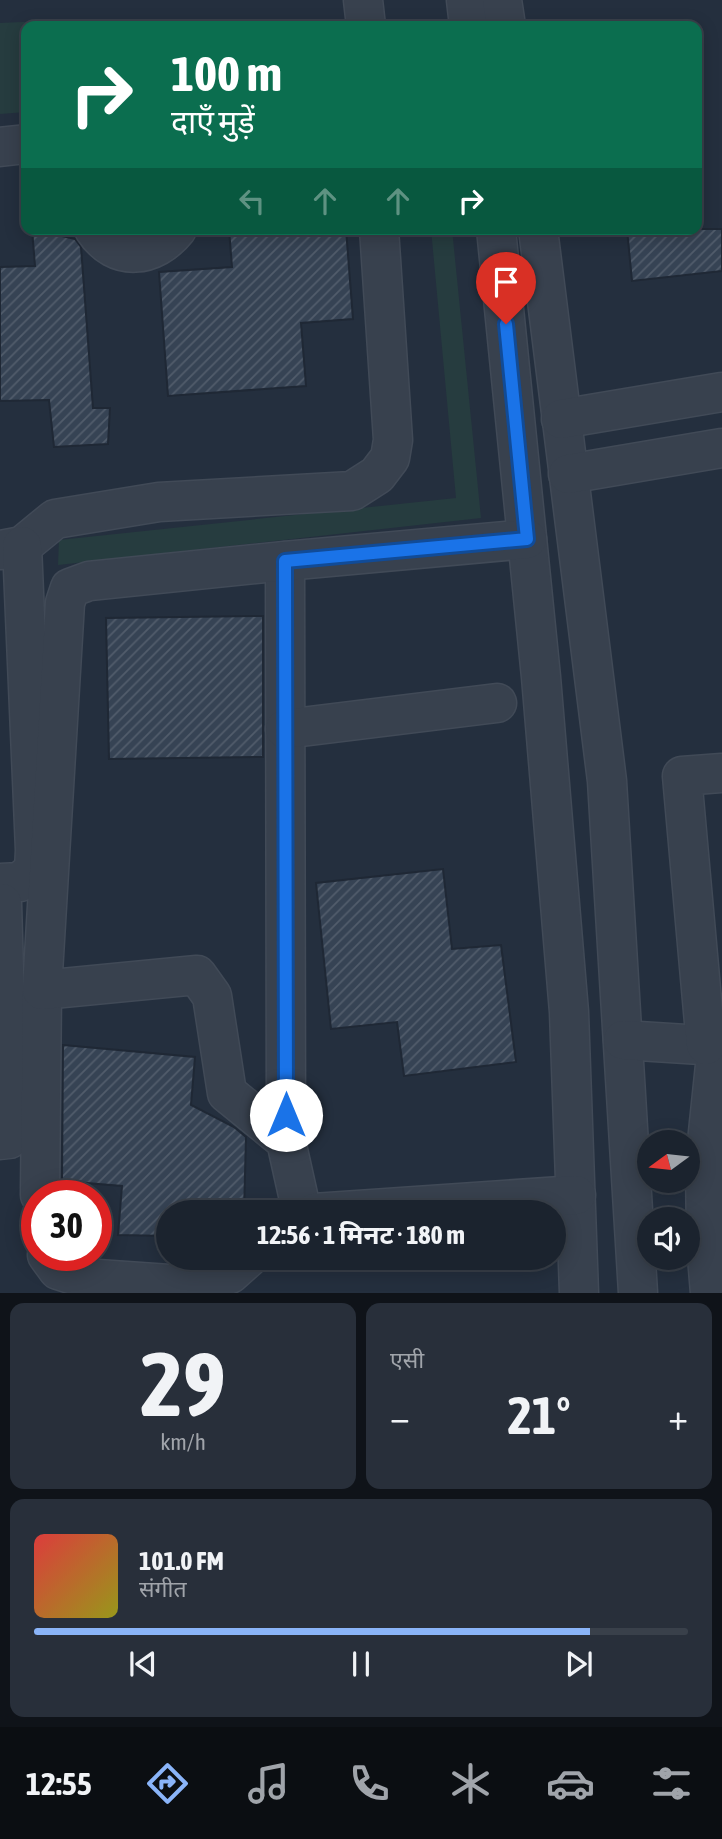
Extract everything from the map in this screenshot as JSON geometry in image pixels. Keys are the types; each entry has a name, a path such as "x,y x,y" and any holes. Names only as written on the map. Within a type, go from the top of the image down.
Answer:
{"street":[{"path":"363,0 365,21"},
{"path":"466,0 468,21"},
{"path":"502,0 505,21"},
{"path":"0,147 21,145"},
{"path":"99,235 107,244 122,251 138,253 154,249 172,235"},
{"path":"0,883 20,882 34,870 35,850 11,548 55,519 159,502 352,491 377,475 390,458 393,440 379,235"},
{"path":"497,235 542,690 569,1012 579,1293"},
{"path":"539,235 607,781 638,1293"},
{"path":"561,419 722,392"},
{"path":"568,474 722,448"},
{"path":"40,1180 42,990 65,603 70,588 89,581 527,539"},
{"path":"285,561 286,1141 299,1200"},
{"path":"285,729 497,704"},
{"path":"706,1045 682,776 722,773"},
{"path":"0,904 2,903 9,1139 0,1140"},
{"path":"42,990 197,975 212,996 227,1093 286,1141"},
{"path":"623,1040 717,1046 716,1119 705,1161 706,1245 710,1293"},
{"path":"503,1200 576,1195"},
{"path":"61,1271 83,1278 198,1286 234,1270"}],"green space":[{"path":"87,19 87,21 44,21"},
{"path":"21,22 21,112 0,114 0,23"},
{"path":"432,235 453,235 481,518 58,565 59,540 456,498"}],"building":[{"path":"702,229 722,229 722,271 632,281 628,235 702,235"},
{"path":"32,235 58,235 75,239 81,247 93,408 110,408 108,444 54,447 49,400 0,401 0,267 35,266"},
{"path":"229,235 346,235 353,319 301,323 306,386 168,396 159,272 232,267"},
{"path":"263,616 263,757 109,759 106,618"},
{"path":"443,869 452,949 501,945 516,1062 404,1076 397,1022 331,1029 316,883"},
{"path":"63,1045 195,1057 191,1105 234,1127 246,1137 244,1200 156,1200 156,1236 118,1235 122,1186 112,1185 112,1180 62,1180"}],"route":[{"path":"286,1115 285,561 527,539 506,324"}]}
